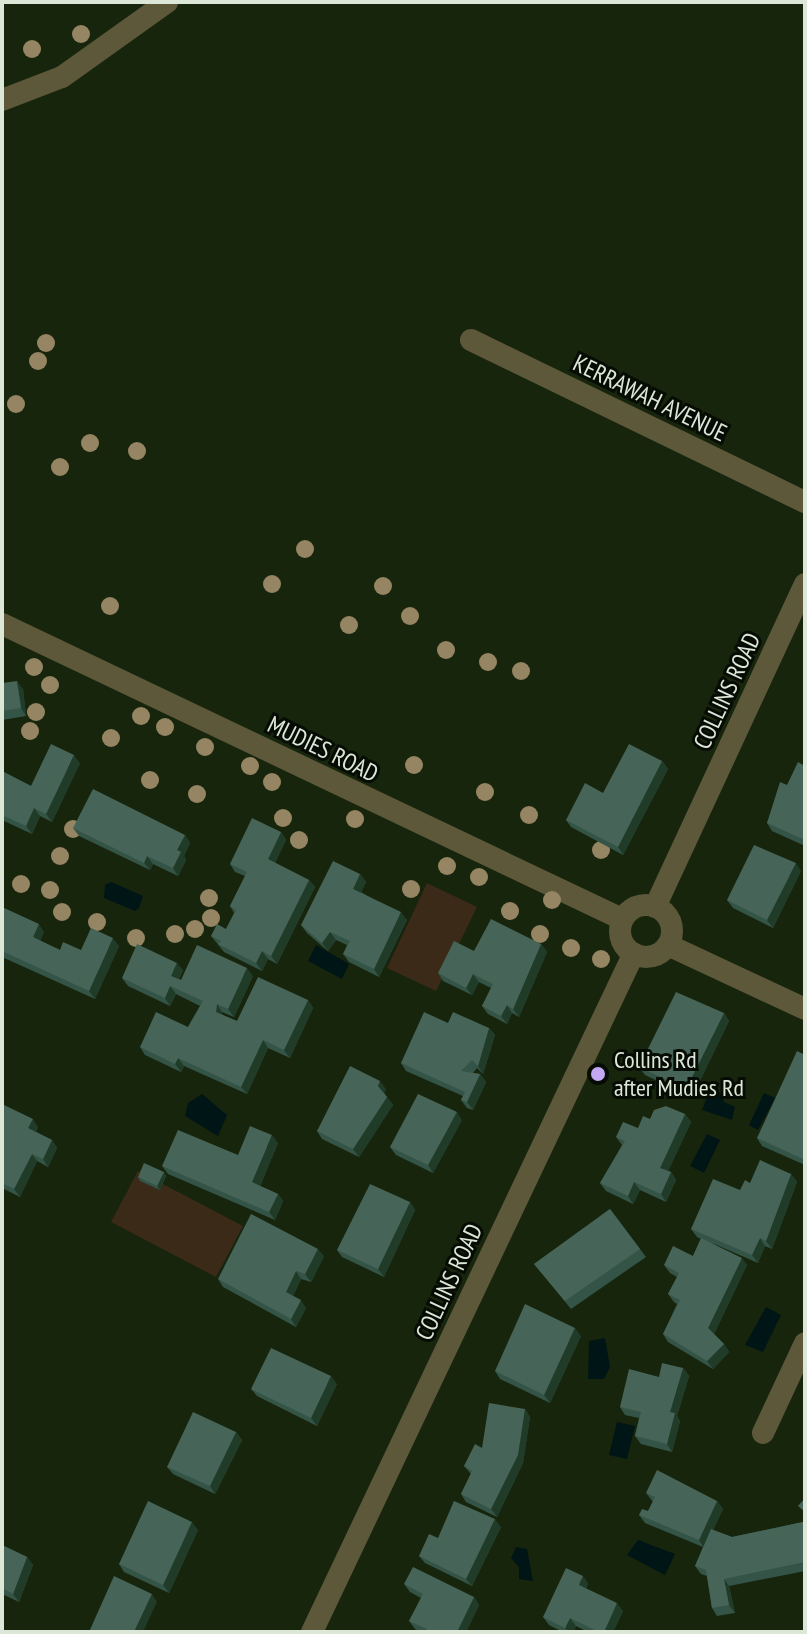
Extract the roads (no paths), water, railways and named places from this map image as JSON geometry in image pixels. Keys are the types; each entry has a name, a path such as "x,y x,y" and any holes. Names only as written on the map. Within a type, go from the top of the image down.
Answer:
{"street":[{"path":"2,100 62,77 167,2"},
{"name":"KERRAWAH AVENUE","path":"471,340 805,502"},
{"name":"COLLINS ROAD","path":"655,907 805,584"},
{"name":"MUDIES ROAD","path":"2,624 622,919"},
{"path":"655,907 670,921 668,945 655,955 634,953 621,937 622,919 635,908 655,907"},
{"path":"668,945 805,1009"},
{"name":"COLLINS ROAD","path":"312,1632 634,953"},
{"path":"763,1433 805,1343"}],"place":[{"name":"Collins Rd after Mudies Rd","path":"598,1074"}]}
